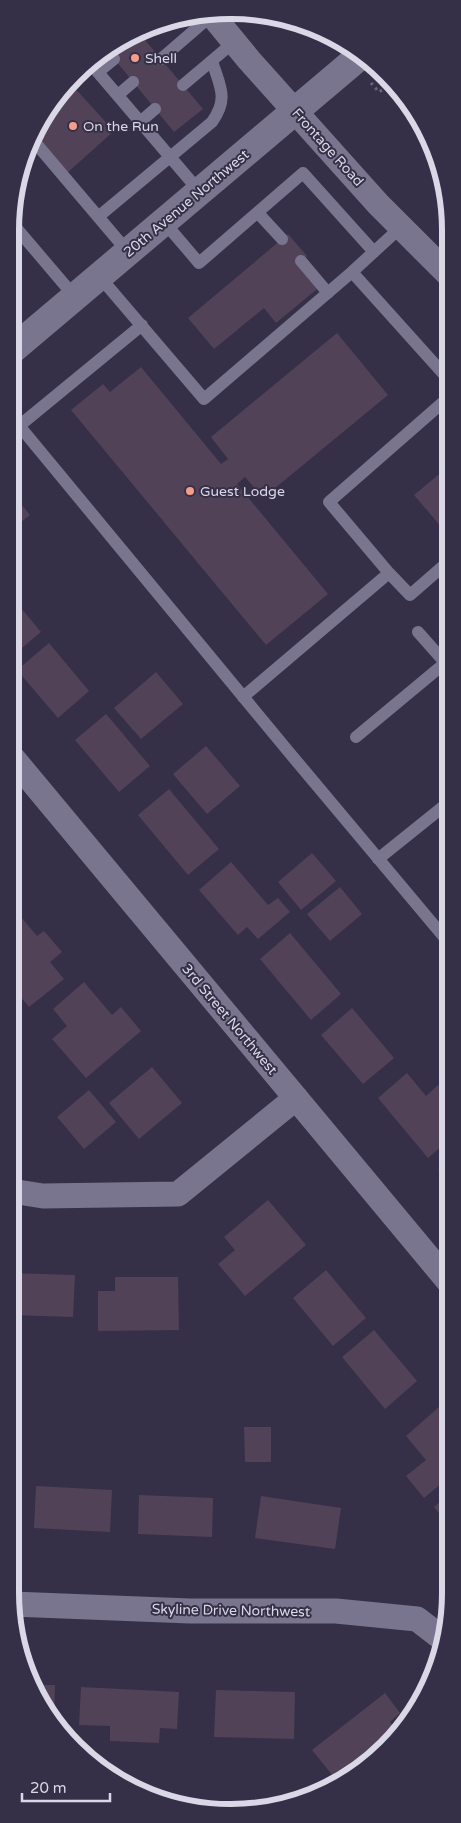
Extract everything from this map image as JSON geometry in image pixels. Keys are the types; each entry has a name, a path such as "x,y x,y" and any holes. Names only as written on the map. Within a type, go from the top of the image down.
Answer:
{"street":[{"name":"Frontage Road","path":"215,19 378,204 442,268"},
{"name":"20th Avenue Northwest","path":"19,344 355,60"},
{"name":"3rd Street Northwest","path":"19,766 442,1274"},
{"path":"19,1192 43,1196 178,1194 296,1098"},
{"name":"Skyline Drive Northwest","path":"19,1604 190,1611 336,1611 417,1618 438,1635"}],"lane":[{"path":"161,59 205,21"},
{"path":"183,86 234,42"},
{"path":"100,65 114,59"},
{"path":"98,217 212,122 221,110 223,96 212,61"},
{"path":"95,68 200,192"},
{"path":"118,95 133,82"},
{"path":"140,122 155,109"},
{"path":"37,145 128,252"},
{"path":"164,222 199,263 303,173 374,252"},
{"path":"258,213 282,239"},
{"path":"99,276 204,399 328,293 401,227"},
{"path":"19,231 74,297"},
{"path":"300,261 328,293"},
{"path":"352,272 442,372"},
{"path":"19,419 142,325"},
{"path":"442,403 329,502 388,573 410,595 442,567"},
{"path":"19,427 378,860 442,931"},
{"path":"243,697 388,573"},
{"path":"418,632 442,659"},
{"path":"356,736 442,669"},
{"path":"378,860 442,808"}],"building":[{"path":"143,38 203,109 174,132 111,55"},
{"name":"On the Run","path":"74,88 114,131 67,173 39,141 54,113"},
{"path":"288,234 307,256 297,265 317,289 276,323 264,308 214,349 188,318"},
{"name":"Guest Lodge","path":"337,333 388,395 263,498 245,477 237,484 328,594 266,645 71,410 103,384 110,392 141,367 221,464 228,459 211,437"},
{"path":"442,472 442,528 414,495"},
{"path":"19,502 30,515 19,524"},
{"path":"19,606 41,632 19,650"},
{"path":"49,643 89,691 58,718 19,672 19,668"},
{"path":"156,672 183,704 141,739 114,708"},
{"path":"106,714 150,766 119,792 75,740"},
{"path":"206,746 240,786 207,814 173,774"},
{"path":"169,789 219,849 188,875 138,815"},
{"path":"312,853 336,881 301,910 278,882"},
{"path":"231,862 268,905 278,898 290,912 258,939 247,927 238,935 199,890"},
{"path":"340,887 362,914 330,941 307,914"},
{"path":"21,917 37,936 44,931 62,952 50,962 64,979 29,1007 19,995 19,985 21,983 19,981 19,919"},
{"path":"290,933 341,994 311,1020 260,959"},
{"path":"84,982 112,1015 121,1007 141,1031 86,1078 52,1039 67,1026 53,1009"},
{"path":"352,1008 394,1058 363,1084 321,1035"},
{"path":"152,1067 182,1103 139,1139 109,1103"},
{"path":"407,1073 426,1096 438,1085 442,1090 442,1146 428,1158 378,1098"},
{"path":"89,1090 116,1122 84,1149 57,1117"},
{"path":"442,1167 442,1175 438,1170"},
{"path":"268,1200 306,1245 245,1296 218,1264 235,1250 224,1237"},
{"path":"326,1270 366,1318 333,1346 293,1298"},
{"path":"19,1273 75,1275 73,1317 19,1315"},
{"path":"115,1277 178,1277 179,1330 98,1331 98,1291 115,1291"},
{"path":"374,1330 417,1381 385,1409 342,1357"},
{"path":"439,1407 442,1411 442,1483 424,1498 406,1476 426,1460 406,1436"},
{"path":"244,1427 271,1427 271,1462 245,1462"},
{"path":"36,1486 112,1490 110,1532 34,1528"},
{"path":"139,1495 213,1498 212,1537 138,1534"},
{"path":"261,1496 341,1508 335,1549 255,1538"},
{"path":"442,1500 442,1517 434,1507"},
{"path":"40,1685 55,1685 54,1710"},
{"path":"81,1687 179,1692 177,1729 160,1728 159,1743 110,1741 110,1726 79,1725"},
{"path":"216,1690 295,1692 294,1739 214,1737"},
{"path":"385,1693 400,1713 390,1722 394,1727 390,1732 370,1752 334,1777 312,1750"}],"place":[{"name":"Shell","path":"135,58"},
{"name":"On the Run","path":"73,126"},
{"name":"Guest Lodge","path":"190,491"}]}
